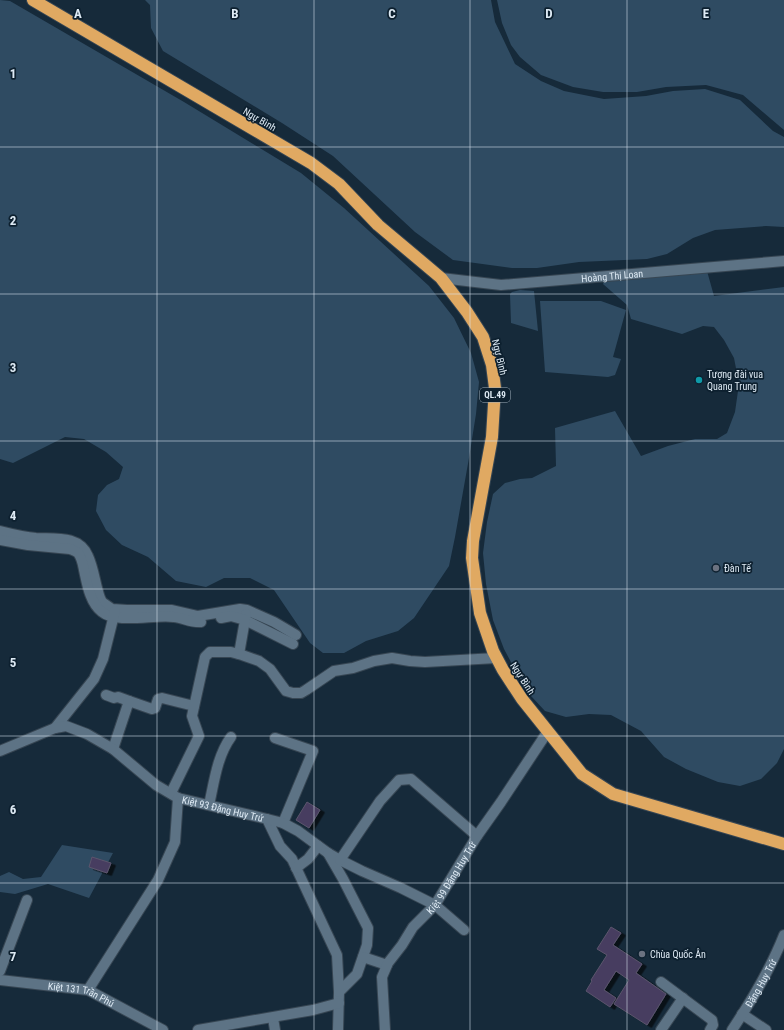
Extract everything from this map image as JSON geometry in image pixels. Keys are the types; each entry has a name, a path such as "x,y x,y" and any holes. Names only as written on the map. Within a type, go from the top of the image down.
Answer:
{"highway":[{"name":"Ngự Bình","path":"33,0 311,162 339,184 378,224 441,278 467,312 483,337 493,373 495,388 492,437 473,541 472,558 480,613 496,658 503,670 522,699 582,774 612,794 784,844"}],"street":[{"name":"Hoàng Thị Loan","path":"441,278 501,285 784,260"},
{"path":"0,531 36,538 56,538 78,543 88,556 100,598 115,613"},
{"path":"0,540 28,545 70,549 74,551 78,554 82,562 94,604 102,613 174,617 195,622 226,616 238,617 246,615 274,622 295,640"},
{"path":"55,728 94,679 103,659 115,613"},
{"path":"239,654 246,615"},
{"path":"88,990 158,880 175,842 175,796 199,736 192,716 205,657 207,654 210,652 231,652 259,661 270,668 286,691 293,693 301,693 334,671 353,668 374,661 392,658 425,662 496,658"},
{"path":"106,695 114,698 118,696 152,709 155,708 158,699 162,698 194,706"},
{"path":"113,749 129,701"},
{"name":"Kiệt 93 Đặng Huy Trứ","path":"0,751 55,728 66,726 87,734 113,749 156,785 175,796 267,819 280,846 292,859 337,955 339,992 338,1030"},
{"name":"Kiệt 99 Đặng Huy Trứ","path":"385,1030 382,977 387,965 413,927 435,905 477,836 548,731"},
{"path":"209,805 220,758 225,745 231,736"},
{"path":"275,738 312,751 283,823"},
{"path":"340,860 380,801 399,780 411,779 477,836"},
{"path":"267,819 283,823 298,831 340,860 435,905 464,930"},
{"path":"296,868 308,859 318,846"},
{"path":"328,853 368,928 367,945 357,974 339,992"},
{"path":"0,971 27,900"},
{"name":"Đặng Huy Trứ","path":"732,1030 778,950 784,935"},
{"path":"363,956 387,965"},
{"name":"Kiệt 131 Trần Phú","path":"0,980 88,990 130,1012 156,1029"},
{"path":"660,982 712,1020 713,1025 710,1030"},
{"path":"661,1030 683,998"},
{"path":"198,1030 273,1018 339,1003"},
{"path":"742,1014 766,1030"},
{"path":"273,1018 274,1030"}],"shaded area":[{"path":"0,0 10,1 184,102 301,173 344,208 429,286 454,318 471,353 479,382 476,414 455,537 449,566 414,618 398,631 366,641 344,653 323,653 310,643 274,590 250,578 224,578 206,587 176,581 148,557 122,545 106,530 96,511 98,495 107,485 119,479 123,467 106,452 84,439 65,437 13,463 0,459"},
{"path":"145,0 491,0 495,22 515,64 541,81 564,91 604,99 705,89 740,100 773,131 784,137 784,227 766,226 715,230 693,238 667,254 647,259 579,262 537,268 512,268 453,260 415,232 333,156 282,123 163,51 151,28 150,5"},
{"path":"497,0 784,0 784,130 743,95 706,85 666,87 637,92 603,92 573,87 541,75 520,57 511,45 502,23"},
{"path":"707,271 714,296 784,287 784,749 777,763 761,779 740,786 718,782 686,769 664,757 641,731 611,715 589,714 566,717 545,711 531,696 504,649 493,620 486,584 483,553 487,522 493,494 505,483 520,479 532,478 556,466 555,428 615,411 641,456 668,446 695,439 717,439 727,433 735,412 739,384 734,358 724,340 714,327 703,326 682,334 631,319 627,305 603,284 605,280"},
{"path":"520,290 534,291 538,331 511,323 510,294"},
{"path":"540,301 601,301 626,310 613,357 621,359 615,375 608,377 545,372"},
{"path":"62,845 113,853 89,898 48,884 15,894 0,892 0,876 9,872 23,879 41,877"}],"building":[{"path":"307,802 320,810 309,828 296,820"},
{"path":"92,857 111,863 107,873 89,867"},
{"path":"611,927 621,933 613,945 642,964 636,973 666,994 647,1025 614,1004 629,980 616,971 604,990 616,998 610,1007 586,991 592,981 591,980 607,955 597,949"}],"place":[{"name":"Tượng đài vua Quang Trung","path":"699,380"},
{"name":"Đàn Tế","path":"716,568"},
{"name":"Chùa Quốc Ân","path":"642,954"}]}
